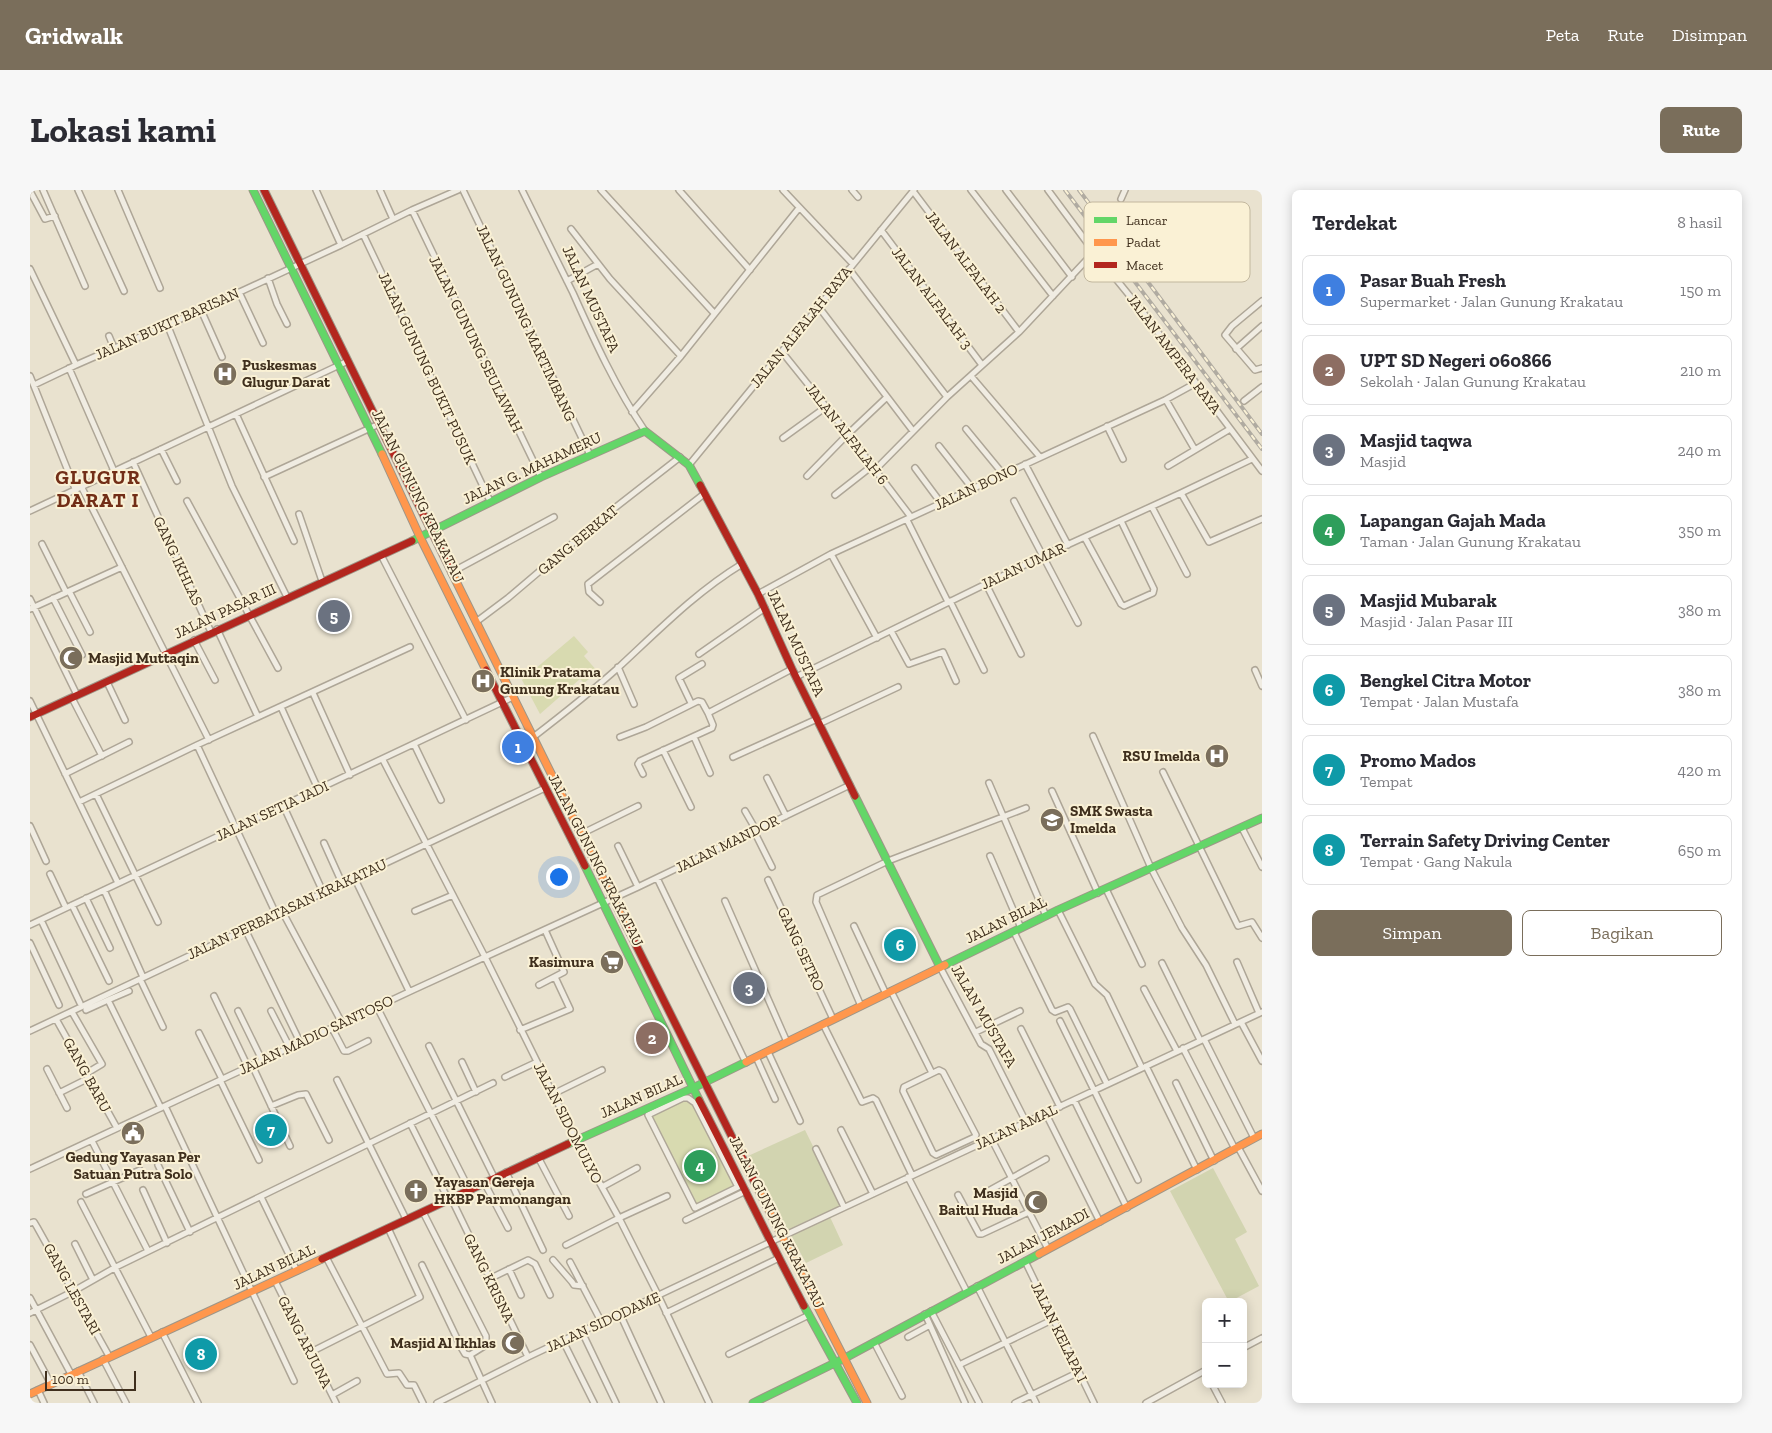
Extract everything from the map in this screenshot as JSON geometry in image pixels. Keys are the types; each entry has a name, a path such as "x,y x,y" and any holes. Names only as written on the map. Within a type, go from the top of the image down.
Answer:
{"main road":[{"name":"JALAN GUNUNG KRAKATAU","path":"254,190 370,428 420,537 544,788 604,903 742,1187 857,1403"},
{"name":"JALAN GUNUNG KRAKATAU","path":"264,190 532,738 705,1081 781,1237 867,1403"},
{"name":"JALAN G. MAHAMERU","path":"432,531 541,477 645,431"},
{"name":"JALAN MUSTAFA","path":"645,431 689,465 758,594 792,669 940,967"},
{"name":"JALAN PASAR III","path":"33,716 287,596 432,531"},
{"name":"JALAN BILAL","path":"30,1394 297,1271 494,1177 576,1140 646,1112 705,1081 746,1063 1058,910 1262,818"},
{"name":"JALAN JEMADI","path":"753,1403 836,1363 1262,1134"}],"street":[{"path":"43,190 85,286"},
{"path":"78,190 124,291"},
{"path":"118,190 160,288"},
{"path":"316,190 341,245"},
{"path":"380,190 394,219"},
{"name":"JALAN BUKIT BARISAN","path":"34,385 341,245 444,192 458,190"},
{"name":"JALAN GUNUNG MARTIMBANG","path":"463,190 590,456"},
{"name":"JALAN MUSTAFA","path":"522,190 597,346 632,412 645,431"},
{"path":"601,190 714,313"},
{"path":"679,190 750,270"},
{"path":"784,190 851,266 947,397"},
{"path":"852,190 858,198"},
{"name":"JALAN ALFALAH RAYA","path":"689,465 913,190"},
{"name":"JALAN ALFALAH 2","path":"913,190 1019,332"},
{"path":"970,190 1053,296"},
{"path":"1006,190 1072,277"},
{"name":"JALAN AMPERA RAYA","path":"1048,190 1084,239"},
{"path":"1121,199 1125,190"},
{"path":"30,191 45,219 55,216"},
{"path":"632,412 681,356 799,208"},
{"name":"JALAN GUNUNG SEULAWAH","path":"412,210 541,477"},
{"path":"571,229 598,264 681,356"},
{"name":"JALAN ALFALAH 3","path":"882,230 982,365"},
{"name":"JALAN GUNUNG BUKIT PUSUK","path":"363,234 490,501"},
{"path":"835,495 874,468 947,397 1019,332 1084,263"},
{"path":"567,281 598,264"},
{"path":"30,269 76,365"},
{"path":"268,278 277,304 288,324"},
{"name":"JALAN AMPERA RAYA","path":"1118,282 1262,472"},
{"path":"239,292 263,343"},
{"path":"1262,301 1226,332 1227,338 1254,370 1262,368"},
{"path":"818,306 913,431"},
{"path":"201,310 222,357"},
{"path":"168,324 232,486 287,596"},
{"path":"1236,349 1262,326"},
{"path":"109,336 114,348"},
{"name":"JALAN ALFALAH 6","path":"782,352 874,468 909,519 984,670"},
{"path":"30,511 348,361"},
{"path":"69,368 114,472"},
{"path":"30,376 76,490"},
{"path":"971,376 1040,457"},
{"name":"JALAN BONO","path":"758,594 831,554 1166,400 1196,383"},
{"path":"1244,401 1262,387"},
{"path":"808,476 887,397"},
{"path":"1166,400 1195,450"},
{"path":"783,438 826,407"},
{"path":"236,414 294,541"},
{"path":"264,478 379,424"},
{"path":"1107,426 1123,459"},
{"path":"966,429 1003,474"},
{"path":"1168,466 1230,429"},
{"path":"939,446 972,488"},
{"path":"161,449 177,481"},
{"name":"GANG BERKAT","path":"476,622 680,457"},
{"name":"JALAN UMAR","path":"796,677 1043,556 1181,493 1252,458"},
{"name":"GANG IKHLAS","path":"133,462 214,631 258,717"},
{"path":"1025,464 1068,545"},
{"path":"915,468 942,503"},
{"path":"82,488 209,740"},
{"path":"1181,493 1209,542 1262,519"},
{"path":"600,602 589,592 588,584 704,494"},
{"path":"187,501 278,668"},
{"path":"1014,501 1078,623"},
{"path":"1152,506 1187,574"},
{"path":"299,514 322,581"},
{"path":"452,572 554,517"},
{"path":"1085,538 1121,604 1124,606 1153,593 1154,589 1121,520"},
{"path":"42,544 90,632"},
{"path":"831,554 877,638"},
{"path":"381,555 466,720"},
{"path":"532,738 590,693 691,599 720,577 742,564"},
{"path":"32,608 122,567"},
{"path":"986,584 1021,654"},
{"path":"53,598 82,655"},
{"path":"30,599 32,608 102,756"},
{"path":"700,654 765,608"},
{"path":"891,631 909,664 943,652 956,681"},
{"path":"194,640 215,680"},
{"path":"79,802 197,745 314,694 410,647"},
{"path":"691,703 679,678 702,664"},
{"path":"618,667 634,704"},
{"path":"708,713 792,669"},
{"path":"1255,670 1262,686"},
{"path":"107,682 125,720"},
{"path":"733,757 898,687"},
{"path":"314,694 350,775"},
{"name":"JALAN SETIA JADI","path":"30,925 318,788 383,760 514,698"},
{"path":"30,701 33,716 65,774 118,883"},
{"path":"620,737 646,727 691,703 701,701 713,727 638,762 638,766 643,774"},
{"path":"282,708 318,788"},
{"path":"1093,736 1151,868 1178,922 1206,965 1235,1024"},
{"path":"694,737 710,773"},
{"path":"65,774 129,742"},
{"path":"414,744 441,800"},
{"path":"197,745 276,914"},
{"path":"663,750 691,807"},
{"name":"JALAN SIDOMULYO","path":"383,760 485,957 576,1140 619,1218 709,1403"},
{"path":"1164,772 1198,847 1238,926 1250,921 1254,923 1262,938"},
{"path":"767,778 786,816"},
{"path":"989,783 1046,916"},
{"name":"JALAN MANDOR","path":"604,903 850,785"},
{"name":"JALAN PERBATASAN KRAKATAU","path":"30,1031 57,1020 282,911 544,788"},
{"path":"1052,790 1098,893"},
{"path":"96,794 158,922"},
{"path":"283,805 322,892"},
{"path":"581,834 638,806"},
{"path":"861,1006 816,902 816,897 819,893 888,861 1026,808"},
{"path":"745,811 772,867"},
{"path":"30,826 46,861"},
{"path":"1242,828 1262,867"},
{"path":"324,843 342,883"},
{"path":"618,846 638,888"},
{"path":"990,856 1021,928"},
{"path":"50,874 66,908"},
{"path":"354,877 409,992"},
{"path":"657,878 746,1063"},
{"name":"GANG SETRO","path":"768,880 833,1019"},
{"path":"1106,889 1142,964"},
{"path":"104,890 163,1027"},
{"path":"414,911 453,895"},
{"path":"86,898 110,948"},
{"path":"725,901 788,1042"},
{"name":"JALAN MADIO SANTOSO","path":"30,1169 300,1042 604,903"},
{"path":"72,905 110,981"},
{"path":"1058,910 1095,984 1107,995 1197,1170"},
{"path":"282,911 342,1023"},
{"path":"41,920 80,1003"},
{"path":"854,926 932,1072"},
{"path":"245,929 300,1042"},
{"path":"539,985 564,972 545,930"},
{"path":"1014,932 1052,1010 1055,1012 1068,1007 1070,1009 1107,1084"},
{"path":"30,943 58,1005"},
{"path":"1236,962 1261,1013"},
{"path":"1162,963 1254,1138"},
{"name":"JALAN MUSTAFA","path":"940,967 981,1044 989,1049 1026,1122"},
{"path":"520,1030 570,1009 555,978"},
{"path":"1144,989 1177,1051"},
{"path":"86,1010 129,990"},
{"path":"214,996 290,1146"},
{"path":"108,1000 217,1219 294,1381"},
{"path":"377,1007 470,1189"},
{"path":"976,1032 1020,1010"},
{"path":"238,1011 262,1060"},
{"path":"272,1011 290,1048"},
{"path":"59,1093 102,1064 72,1012"},
{"name":"JALAN AMAL","path":"770,1242 1261,1013"},
{"name":"GANG BARU","path":"57,1020 117,1128"},
{"path":"1060,1021 1138,1180"},
{"path":"1241,1022 1262,1061"},
{"path":"823,1024 862,1102 873,1098 876,1100 910,1176 967,1292"},
{"path":"332,1028 346,1052 368,1041"},
{"path":"1021,1029 1060,1107"},
{"path":"199,1033 259,1160"},
{"path":"429,1046 455,1102 494,1177"},
{"path":"1183,1048 1262,1191"},
{"path":"768,1052 800,1121"},
{"path":"756,1058 775,1099"},
{"path":"462,1062 476,1092"},
{"path":"505,1077 537,1062"},
{"path":"47,1069 67,1108"},
{"path":"553,1094 602,1070"},
{"path":"939,1070 943,1072 976,1134 961,1144 936,1155 933,1153 903,1091 904,1087 932,1072 939,1070"},
{"path":"337,1080 406,1219"},
{"path":"30,1313 116,1267 493,1083"},
{"path":"1176,1083 1214,1161"},
{"path":"271,1106 298,1095 306,1094 328,1140"},
{"path":"684,1098 692,1100 742,1187 695,1208 646,1112 684,1098"},
{"path":"1074,1100 1127,1208"},
{"path":"1046,1114 1100,1222"},
{"name":"GANG KRISNA","path":"410,1123 490,1278 528,1357"},
{"path":"841,1130 872,1194"},
{"path":"991,1138 1048,1249"},
{"path":"92,1141 147,1249"},
{"path":"816,1149 844,1207"},
{"path":"538,1157 568,1216"},
{"path":"983,1194 1046,1160"},
{"path":"158,1165 190,1232"},
{"path":"602,1187 637,1168"},
{"path":"86,1194 140,1170"},
{"path":"506,1172 543,1250"},
{"path":"484,1182 508,1228"},
{"path":"686,1220 742,1187"},
{"path":"143,1190 167,1243"},
{"path":"958,1195 979,1234 1029,1212"},
{"path":"566,1245 667,1196"},
{"path":"261,1197 297,1271"},
{"path":"81,1202 151,1337"},
{"path":"423,1212 486,1336 486,1345 470,1355"},
{"name":"GANG LESTARI","path":"32,1222 72,1292 106,1358 126,1403"},
{"path":"311,1352 420,1297 388,1228"},
{"name":"JALAN SIDODAME","path":"437,1403 446,1401 528,1357 770,1242"},
{"path":"75,1244 94,1280"},
{"path":"326,1257 387,1374 399,1372 407,1385 414,1385 423,1403"},
{"path":"666,1313 779,1258"},
{"path":"490,1278 528,1260 532,1261 550,1295"},
{"path":"554,1260 574,1284 583,1286"},
{"name":"JALAN KELAPA I","path":"1025,1261 1094,1403"},
{"path":"570,1262 602,1323"},
{"path":"422,1265 462,1349 466,1354 470,1355 492,1403"},
{"path":"509,1269 521,1295"},
{"name":"GANG ARJUNA","path":"275,1281 336,1403"},
{"path":"978,1286 1036,1403"},
{"path":"30,1298 94,1403"},
{"path":"928,1313 930,1325 966,1403"},
{"path":"928,1313 979,1403"},
{"path":"620,1314 661,1403"},
{"path":"729,1354 809,1315"},
{"path":"959,1365 1054,1319"},
{"path":"908,1337 930,1325"},
{"path":"162,1332 198,1403"},
{"path":"582,1332 616,1403"},
{"path":"1247,1346 1262,1340"},
{"path":"563,1341 594,1403"},
{"path":"874,1342 902,1396"},
{"path":"30,1346 51,1384"},
{"path":"1015,1403 1079,1372"},
{"path":"1146,1403 1202,1373"},
{"path":"332,1395 357,1381"},
{"path":"1214,1388 1222,1403"},
{"path":"38,1390 44,1403"},
{"path":"1156,1397 1159,1403"}],"green space":[{"path":"574,636 588,652 584,656 598,672 584,683 580,679 540,714 522,680"},
{"path":"691,1094 741,1189 693,1212 643,1113 683,1095"},
{"path":"805,1130 842,1205 788,1230 748,1156"},
{"path":"1213,1168 1247,1232 1235,1239 1259,1286 1236,1298 1227,1298 1170,1191"},
{"path":"830,1217 843,1245 806,1263 790,1234"}],"railway":[{"path":"1065,190 1084,215"},
{"path":"1079,190 1088,202"},
{"path":"1135,282 1262,449"},
{"path":"1148,282 1262,434"}],"traffic: fast":[{"path":"253,190 382,454"},
{"path":"412,541 541,477 645,431 689,465 700,485"},
{"path":"855,796 940,967"},
{"path":"945,965 1058,910 1262,818"},
{"path":"585,866 699,1100"},
{"path":"568,1144 746,1062"},
{"path":"753,1403 845,1358 1039,1254"},
{"path":"804,1306 857,1403"}],"traffic: slow":[{"path":"382,454 420,537 486,670"},
{"path":"452,573 627,927"},
{"path":"746,1062 945,965"},
{"path":"1039,1254 1262,1134"},
{"path":"757,1187 867,1403"},
{"path":"30,1394 322,1259"}],"traffic: jam":[{"path":"264,190 452,573"},
{"path":"700,485 758,594 792,669 855,796"},
{"path":"30,717 412,541"},
{"path":"486,670 585,866"},
{"path":"627,927 757,1187"},
{"path":"699,1100 804,1306"},
{"path":"322,1259 568,1144"}],"place":[{"name":"Puskesmas Glugur Darat","path":"225,374"},
{"name":"Masjid Mubarak","path":"334,616"},
{"name":"Masjid Muttaqin","path":"71,658"},
{"name":"Klinik Pratama Gunung Krakatau","path":"483,681"},
{"name":"Pasar Buah Fresh","path":"518,747"},
{"name":"RSU Imelda","path":"1217,756"},
{"name":"SMK Swasta Imelda","path":"1052,820"},
{"name":"Bengkel Citra Motor","path":"900,945"},
{"name":"Kasimura","path":"612,962"},
{"name":"Masjid taqwa","path":"749,988"},
{"name":"UPT SD Negeri 060866","path":"652,1038"},
{"name":"Promo Mados","path":"271,1130"},
{"name":"Gedung Yayasan Per Satuan Putra Solo","path":"133,1133"},
{"name":"Lapangan Gajah Mada","path":"700,1166"},
{"name":"Yayasan Gereja HKBP Parmonangan","path":"416,1191"},
{"name":"Masjid Baitul Huda","path":"1036,1202"},
{"name":"Masjid Al Ikhlas","path":"513,1343"},
{"name":"Terrain Safety Driving Center","path":"201,1354"}],"district":[{"name":"GLUGUR DARAT I","path":"98,488"}]}
